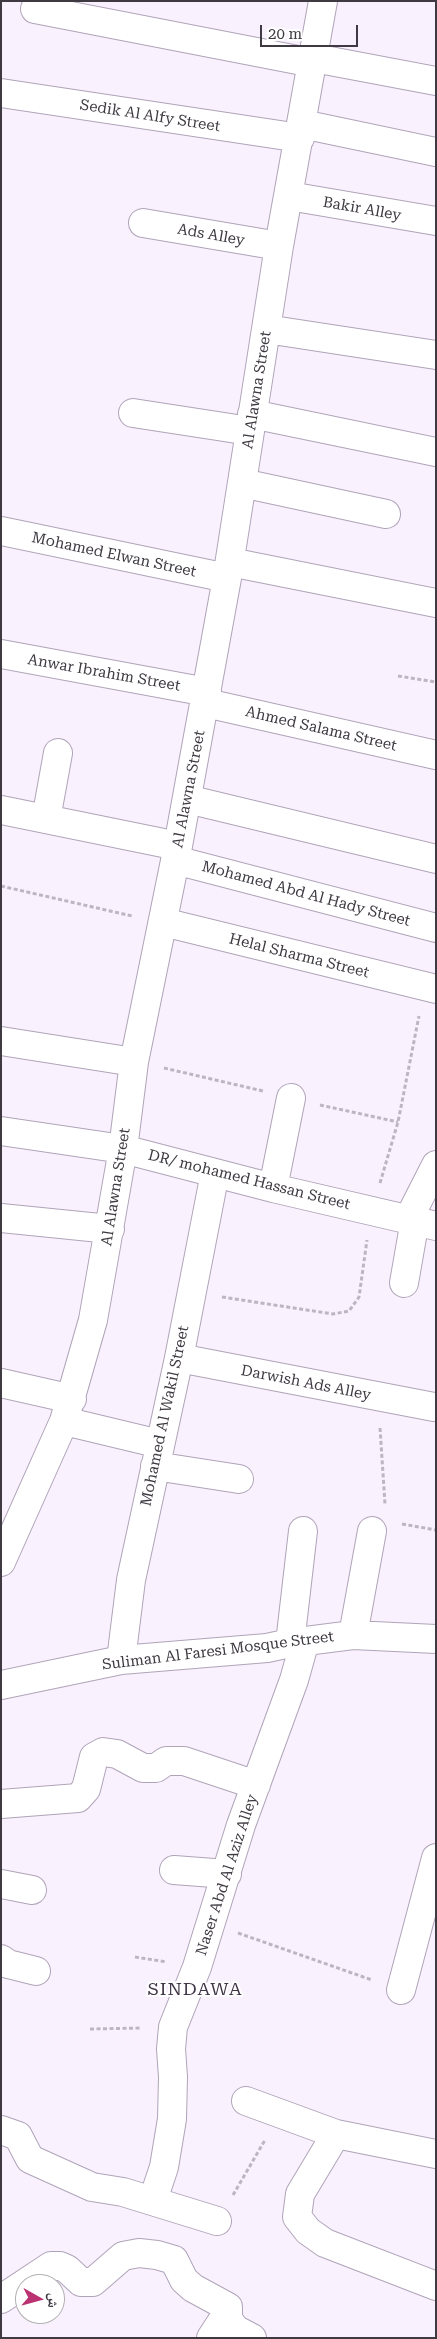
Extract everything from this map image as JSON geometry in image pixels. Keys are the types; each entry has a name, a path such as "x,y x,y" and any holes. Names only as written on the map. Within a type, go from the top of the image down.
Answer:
{"street":[{"name":"Al Alawna Street","path":"1,1562 10,1516 68,1410 93,1320 123,1149 134,1062 177,853 229,570 279,246 314,60 323,1"},
{"path":"35,9 436,81"},
{"name":"Sedik Al Alfy Street","path":"1,93 301,131 436,152"},
{"name":"Bakir Alley","path":"289,196 436,222"},
{"name":"Ads Alley","path":"143,223 279,246"},
{"path":"266,329 436,355"},
{"path":"133,413 251,423 436,452"},
{"path":"242,483 386,514"},
{"name":"Mohamed Elwan Street","path":"1,531 436,603"},
{"name":"Anwar Ibrahim Street","path":"1,654 206,697"},
{"name":"Ahmed Salama Street","path":"206,697 436,755"},
{"path":"46,819 58,753"},
{"path":"187,799 436,859"},
{"name":"Mohamed Abd Al Hady Street","path":"1,810 46,819 177,853 436,928"},
{"name":"Helal Sharma Street","path":"163,922 430,987"},
{"path":"1,1041 134,1062"},
{"path":"272,1188 291,1098"},
{"name":"DR/ mohamed Hassan Street","path":"1,1131 123,1149 272,1188 420,1221"},
{"path":"404,1283 436,1165"},
{"name":"Mohamed Al Wakil Street","path":"122,1660 131,1580 179,1358 190,1292 215,1173"},
{"path":"1,1218 110,1229"},
{"name":"Darwish Ads Alley","path":"179,1358 434,1408"},
{"path":"1,1383 68,1410 158,1455 239,1479"},
{"path":"353,1635 384,1522"},
{"name":"Naser Abd Al Aziz Alley","path":"153,2200 164,2167 172,2119 173,2077 171,2049 173,2027 212,1924 256,1785 297,1642 303,1531"},
{"name":"Suliman Al Faresi Mosque Street","path":"1,1685 122,1660 268,1648 297,1642 353,1635 436,1639"},
{"path":"1,1804 78,1798 86,1789 94,1757 103,1752 117,1754 143,1768 156,1768 166,1761 184,1761 256,1785"},
{"path":"401,1990 436,1858"},
{"path":"174,1870 227,1874"},
{"path":"1,1884 32,1890"},
{"path":"1,1959 8,1964 36,1971"},
{"path":"246,2100 278,2114 336,2134 436,2154"},
{"path":"1,2130 18,2136 30,2159 92,2187 123,2192 153,2200 218,2221"},
{"path":"336,2134 300,2194 297,2217 308,2231 325,2244 436,2286"},
{"path":"1,2299 51,2266 60,2266 67,2269 81,2282 93,2282 123,2256 140,2254 174,2260 184,2280 193,2288 228,2307 228,2319 235,2329 252,2338"},
{"path":"210,2338 228,2312"}],"path":[{"path":"398,676 436,682"},
{"path":"1,886 163,922"},
{"path":"190,1292 333,1314 350,1311 359,1296 372,1210 398,1122 430,987"},
{"path":"378,1397 384,1522 436,1530"},
{"path":"212,1924 401,1990"},
{"path":"90,2029 173,2027"},
{"path":"218,2221 250,2168 278,2114"}],"district":[{"name":"SINDAWA","path":"195,1990"}]}
